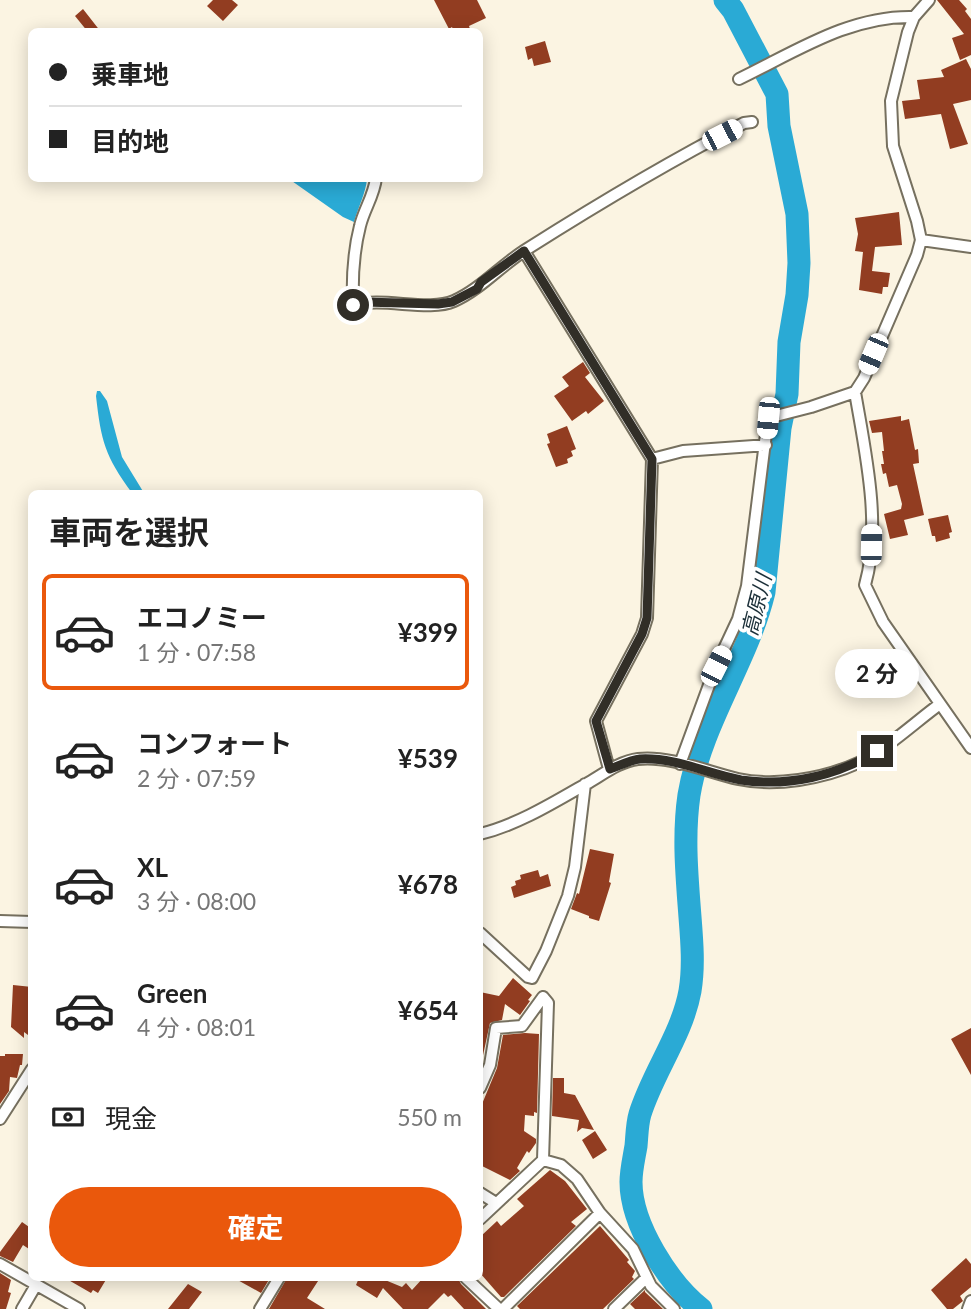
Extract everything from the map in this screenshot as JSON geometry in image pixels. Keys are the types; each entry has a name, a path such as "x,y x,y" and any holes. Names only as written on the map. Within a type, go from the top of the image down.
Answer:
{"street":[{"path":"929,0 914,18 904,45 890,117 894,146 921,240 906,282 855,392 872,509 869,571 865,585 883,622 971,748"},
{"path":"739,79 836,32 883,18 914,18"},
{"path":"376,182 374,194 360,225 356,246 352,272 353,305 363,302 452,302 477,289 481,282 524,251 676,158 744,123 752,122"},
{"path":"921,240 971,247"},
{"path":"524,251 652,459 647,618 642,634 596,721 610,769"},
{"path":"680,764 716,666 738,619 747,586 768,418 855,392"},
{"path":"652,459 683,451 766,445"},
{"path":"483,833 518,820 610,769 638,759 666,760 740,779 789,781 834,772 868,757 940,704"},
{"path":"483,1216 543,1160 548,1003 532,985 568,896 575,867 585,784"},
{"path":"0,921 28,922"},
{"path":"483,936 528,977 533,978"},
{"path":"483,1080 489,1065 496,1028 522,1026 543,998"},
{"path":"0,1119 28,1075"},
{"path":"543,1160 561,1165 577,1179 600,1213 633,1249 646,1278 674,1309"},
{"path":"483,1195 496,1203"},
{"path":"469,1281 501,1309 600,1213"},
{"path":"0,1264 28,1280"},
{"path":"614,1309 646,1278"},
{"path":"29,1281 79,1309"},
{"path":"260,1309 277,1281"},
{"path":"22,1309 36,1285"},
{"path":"968,1309 971,1301"}],"water":[{"path":"293,182 366,182 354,222"},
{"path":"97,391 100,391 107,401 122,457 142,490 130,490 110,458 100,425"}],"building":[{"path":"213,0 232,0 238,5 223,21 207,6"},
{"path":"434,0 477,0 486,18 470,28 448,28"},
{"path":"937,0 959,0 967,9 965,11 971,19 971,55 960,60 952,38 964,34"},
{"path":"83,9 98,28 85,28 75,16"},
{"path":"545,41 551,62 534,66 532,58 528,60 525,47"},
{"path":"966,59 971,69 971,100 953,104 968,144 950,149 941,114 905,119 902,101 920,99 917,80 944,77 941,70"},
{"path":"899,212 902,245 875,247 872,271 890,273 888,287 883,287 882,294 859,290 863,252 855,251 858,234 855,218"},
{"path":"583,362 590,373 585,377 604,401 588,414 586,411 572,421 554,396 569,386 562,377"},
{"path":"901,416 901,421 909,419 915,450 918,449 919,463 913,464 924,515 904,520 908,535 890,539 884,514 901,509 902,504 897,485 889,487 886,473 883,474 882,432 872,433 869,421"},
{"path":"567,426 576,449 571,451 573,456 567,459 568,463 556,467 547,444 550,443 547,434"},
{"path":"948,515 952,532 949,533 950,538 936,542 928,519"},
{"path":"590,849 614,854 611,883 599,921 571,909 577,893 579,894"},
{"path":"538,870 540,877 548,874 551,886 514,898 511,887 516,885 515,881 521,879 520,875"},
{"path":"513,978 532,995 520,1015 505,1004 502,1020 490,1023 483,1055 483,993 499,996"},
{"path":"13,985 28,987 28,1035 24,1032 24,1038 11,1027"},
{"path":"971,1028 971,1075 951,1039"},
{"path":"539,1034 537,1113 534,1112 534,1116 525,1115 524,1131 536,1139 536,1143 529,1153 527,1151 517,1168 520,1171 510,1180 483,1166 483,1102 497,1068 503,1035"},
{"path":"23,1054 22,1065 17,1078 10,1077 9,1091 0,1104 0,1056"},
{"path":"553,1078 564,1078 564,1093 575,1095 594,1130 582,1128 577,1132 579,1120 552,1116"},
{"path":"595,1131 607,1150 593,1159 582,1140"},
{"path":"550,1170 565,1181 587,1209 571,1222 576,1226 501,1297 483,1276 483,1234 497,1221 501,1226 524,1206 517,1199"},
{"path":"22,1222 28,1226 28,1248 23,1245 13,1262 0,1256 0,1252"},
{"path":"600,1226 635,1271 632,1277 634,1279 603,1309 520,1309 517,1306"},
{"path":"966,1258 971,1264 971,1287 960,1296 963,1301 953,1309 947,1309 931,1290"},
{"path":"0,1273 11,1280 8,1292 11,1293 6,1309 0,1309"},
{"path":"70,1281 105,1281 98,1293 93,1290 91,1293"},
{"path":"239,1281 268,1281 261,1293"},
{"path":"285,1281 318,1281 307,1298 325,1309 269,1309"},
{"path":"358,1281 387,1281 402,1287 406,1283 412,1290 420,1281 460,1281 486,1309 464,1309 451,1295 448,1297 444,1293 428,1309 403,1309 383,1288 377,1298 356,1285"},
{"path":"188,1284 202,1292 189,1309 168,1309"},
{"path":"645,1290 663,1309 635,1309 630,1304"}],"waterway":[{"name":"高原川","path":"701,1309 677,1285 654,1252 637,1216 631,1182 640,1114 681,1023 690,991 692,954 686,826 695,768 703,743 747,643 764,592 799,263 797,214 779,126 777,94 733,10 725,0"}],"route":[{"path":"353,305 363,302 452,302 477,289 481,282 524,251 652,459 647,618 642,634 596,721 610,769 638,759 666,760 740,779 789,781 834,772 877,751"}]}
